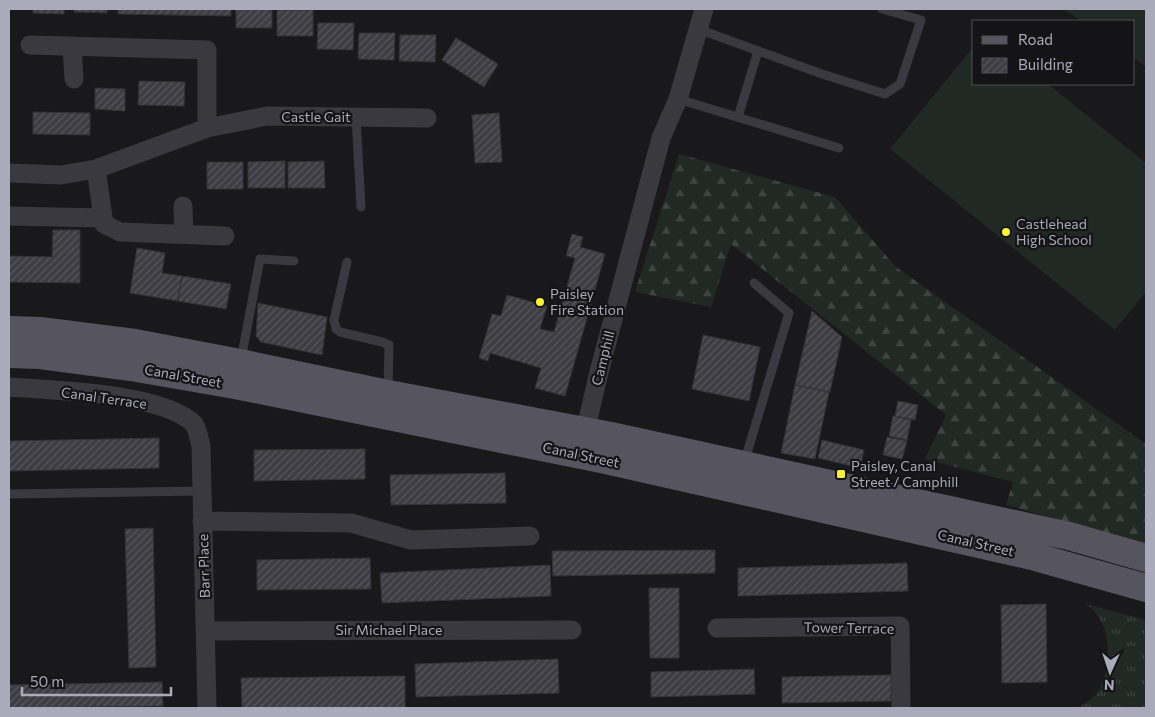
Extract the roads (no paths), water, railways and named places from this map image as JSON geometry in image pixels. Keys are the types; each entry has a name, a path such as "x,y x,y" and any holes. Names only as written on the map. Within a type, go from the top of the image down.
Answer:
{"main road":[{"name":"Canal Street","path":"9,330 40,331 135,343 388,394 582,443 833,510 1023,554 1146,588"},
{"name":"Canal Street","path":"9,354 40,355 122,366 368,411 582,443 611,436 1069,536 1146,558"}],"street":[{"name":"Camphill","path":"582,443 661,138 678,99 704,9"},
{"path":"30,45 207,50 207,128"},
{"path":"72,47 74,79"},
{"name":"Castle Gait","path":"9,173 61,175 96,168 207,128 267,116 427,118"},
{"path":"96,168 104,224 120,232 225,236"},
{"path":"183,206 184,234"},
{"path":"9,216 103,218"},
{"name":"Canal Terrace","path":"9,387 89,393 142,401 173,410 194,425"},
{"name":"Barr Place","path":"194,425 202,446 201,491 207,708"},
{"path":"202,521 351,523 411,540 530,536"},
{"name":"Tower Terrace","path":"717,628 900,626 901,708"},
{"name":"Sir Michael Place","path":"206,631 572,630"}],"lane":[{"path":"698,29 885,94 900,84 920,20 882,9"},
{"path":"738,118 758,51"},
{"path":"678,99 839,148"},
{"path":"356,117 361,207"},
{"path":"240,363 260,259 294,261"},
{"path":"347,262 334,320 336,329 340,332 389,345 388,394"},
{"path":"744,465 789,312 754,283"},
{"path":"9,494 201,491"}],"place":[{"name":"Castlehead High School","path":"1006,232"},
{"name":"Paisley Fire Station","path":"540,302"},
{"name":"Paisley, Canal Street / Camphill","path":"841,474"}]}
